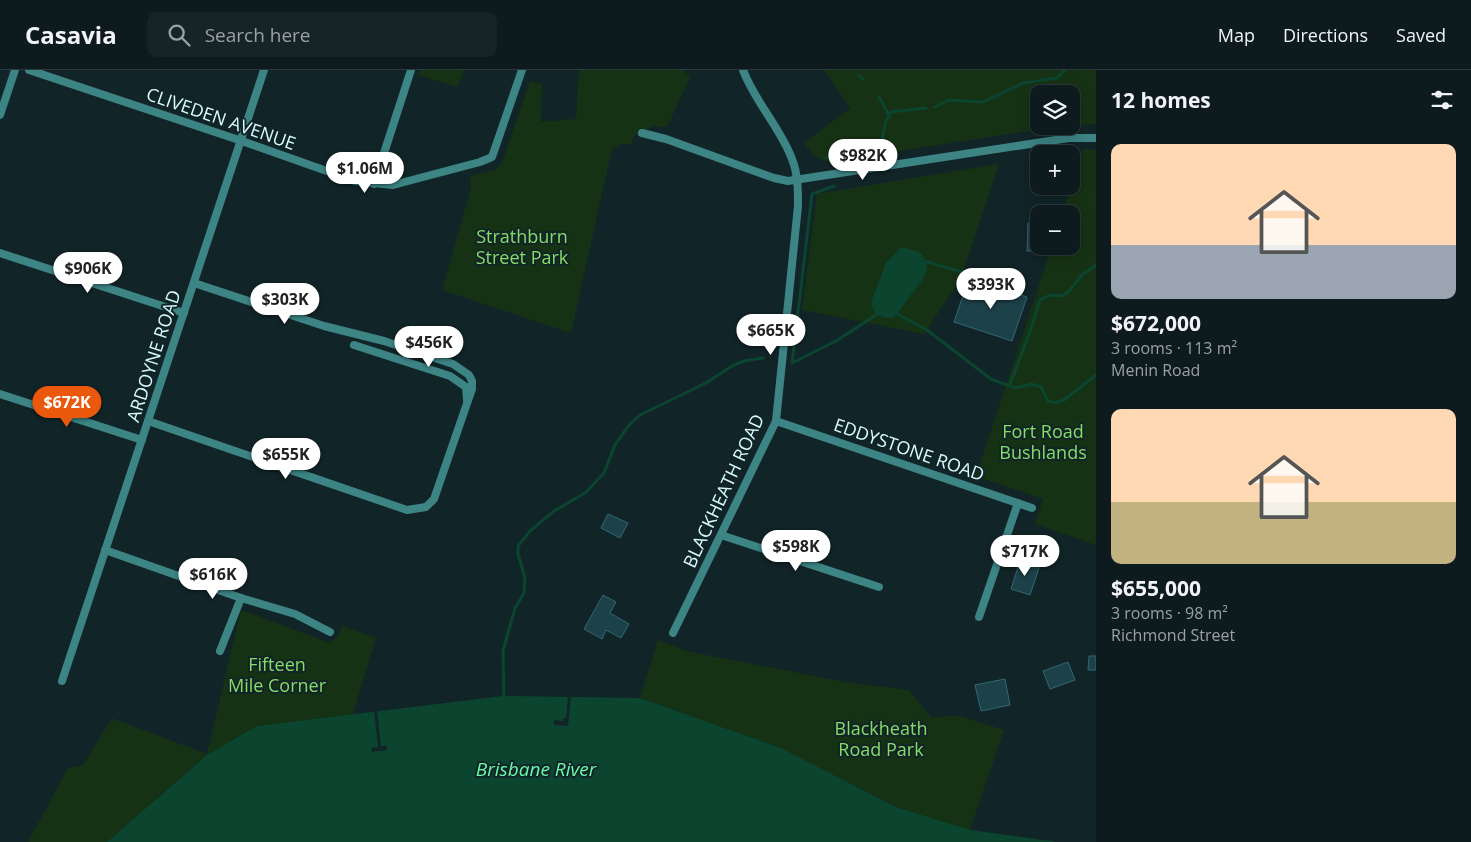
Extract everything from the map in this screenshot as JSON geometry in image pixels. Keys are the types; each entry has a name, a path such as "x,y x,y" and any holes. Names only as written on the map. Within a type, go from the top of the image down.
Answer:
{"street":[{"path":"0,115 15,70"},
{"name":"CLIVEDEN AVENUE","path":"29,70 241,140 355,181 393,185 480,162 492,156 522,70"},
{"name":"ARDOYNE ROAD","path":"62,681 264,70"},
{"path":"374,184 411,70"},
{"name":"BLACKHEATH ROAD","path":"673,633 776,421 798,206 798,180 791,156 748,85 743,70"},
{"path":"642,133 666,139 774,178 798,180 1069,138 1096,138"},
{"path":"0,253 184,313"},
{"path":"148,421 407,510 426,507 434,500 472,389 472,381 460,367 384,341 324,326 194,283"},
{"path":"380,352 384,341"},
{"path":"354,345 380,352 460,382 466,387 467,402"},
{"path":"0,394 142,440"},
{"name":"EDDYSTONE ROAD","path":"776,421 1032,508"},
{"path":"979,617 1018,503"},
{"path":"721,535 879,587"},
{"path":"105,550 241,598 295,614 330,632"},
{"path":"220,651 241,598"}],"green space":[{"path":"420,70 464,70 458,87 418,75"},
{"name":"Strathburn Street Park","path":"579,70 684,70 690,78 667,127 653,126 634,136 631,144 620,144 612,149 571,333 442,290 471,188 470,176 496,169 502,163 530,81 542,84 541,122 576,119"},
{"path":"824,70 1096,70 1096,124 1080,125 1080,85 1030,85 1030,131 830,162 818,158 804,143 850,108"},
{"name":"Fort Road Bushlands","path":"1083,149 1096,150 1096,545 1035,524 1043,499 976,476 1049,255 1080,255 1080,205 1065,205 1068,195 1080,195 1080,158"},
{"path":"999,164 961,278 924,334 802,310 817,194"},
{"name":"Fifteen Mile Corner","path":"241,610 328,642 337,638 342,626 376,638 352,716 257,726 207,755 107,842 28,842 68,768 83,765 112,718 207,754"},
{"name":"Blackheath Road Park","path":"658,640 686,651 850,683 909,690 931,717 960,716 1004,730 970,830 896,807 781,748 640,698"}],"water":[{"path":"901,247 919,252 924,257 927,268 926,272 921,282 893,318 881,316 875,312 872,300 886,263"},
{"name":"Brisbane River","path":"503,696 640,698 781,748 896,807 970,830 1058,842 107,842 207,755 257,726"}],"pier":[{"path":"568,695 571,695 568,726 554,725 554,720 563,721 563,718 566,718"},
{"path":"374,710 377,710 381,746 387,746 387,750 372,752 371,748 378,747"}],"building":[{"path":"1028,223 1030,223 1030,251 1027,251"},
{"path":"969,278 1027,297 1012,341 954,322"},
{"path":"608,514 628,523 620,538 601,528"},
{"path":"1021,558 1040,565 1030,595 1011,589"},
{"path":"603,595 616,602 610,613 629,624 621,638 606,630 602,639 584,629"},
{"path":"1089,656 1096,656 1096,670 1088,670"},
{"path":"1068,662 1075,680 1050,689 1043,671"},
{"path":"1005,679 1010,705 981,711 975,685"}],"waterway":[{"path":"935,107 949,100 983,102 1023,83 1057,78 1065,70"},
{"path":"859,75 863,79"},
{"path":"879,97 889,115"},
{"path":"826,158 882,140 886,121 891,112 926,108"},
{"path":"834,186 812,194 792,363 836,341 879,313"},
{"path":"924,261 969,274"},
{"path":"1010,384 1040,300 1050,295 1061,296 1067,293 1083,274 1096,265"},
{"path":"894,312 927,330 991,379 1015,388 1031,384 1041,387 1048,401 1055,403 1064,400 1096,375"},
{"path":"504,700 503,651 515,608 524,593 525,578 518,554 518,546 530,531 554,511 585,493 604,473 615,445 629,425 640,415 706,383 732,366 744,361 763,358"}]}
